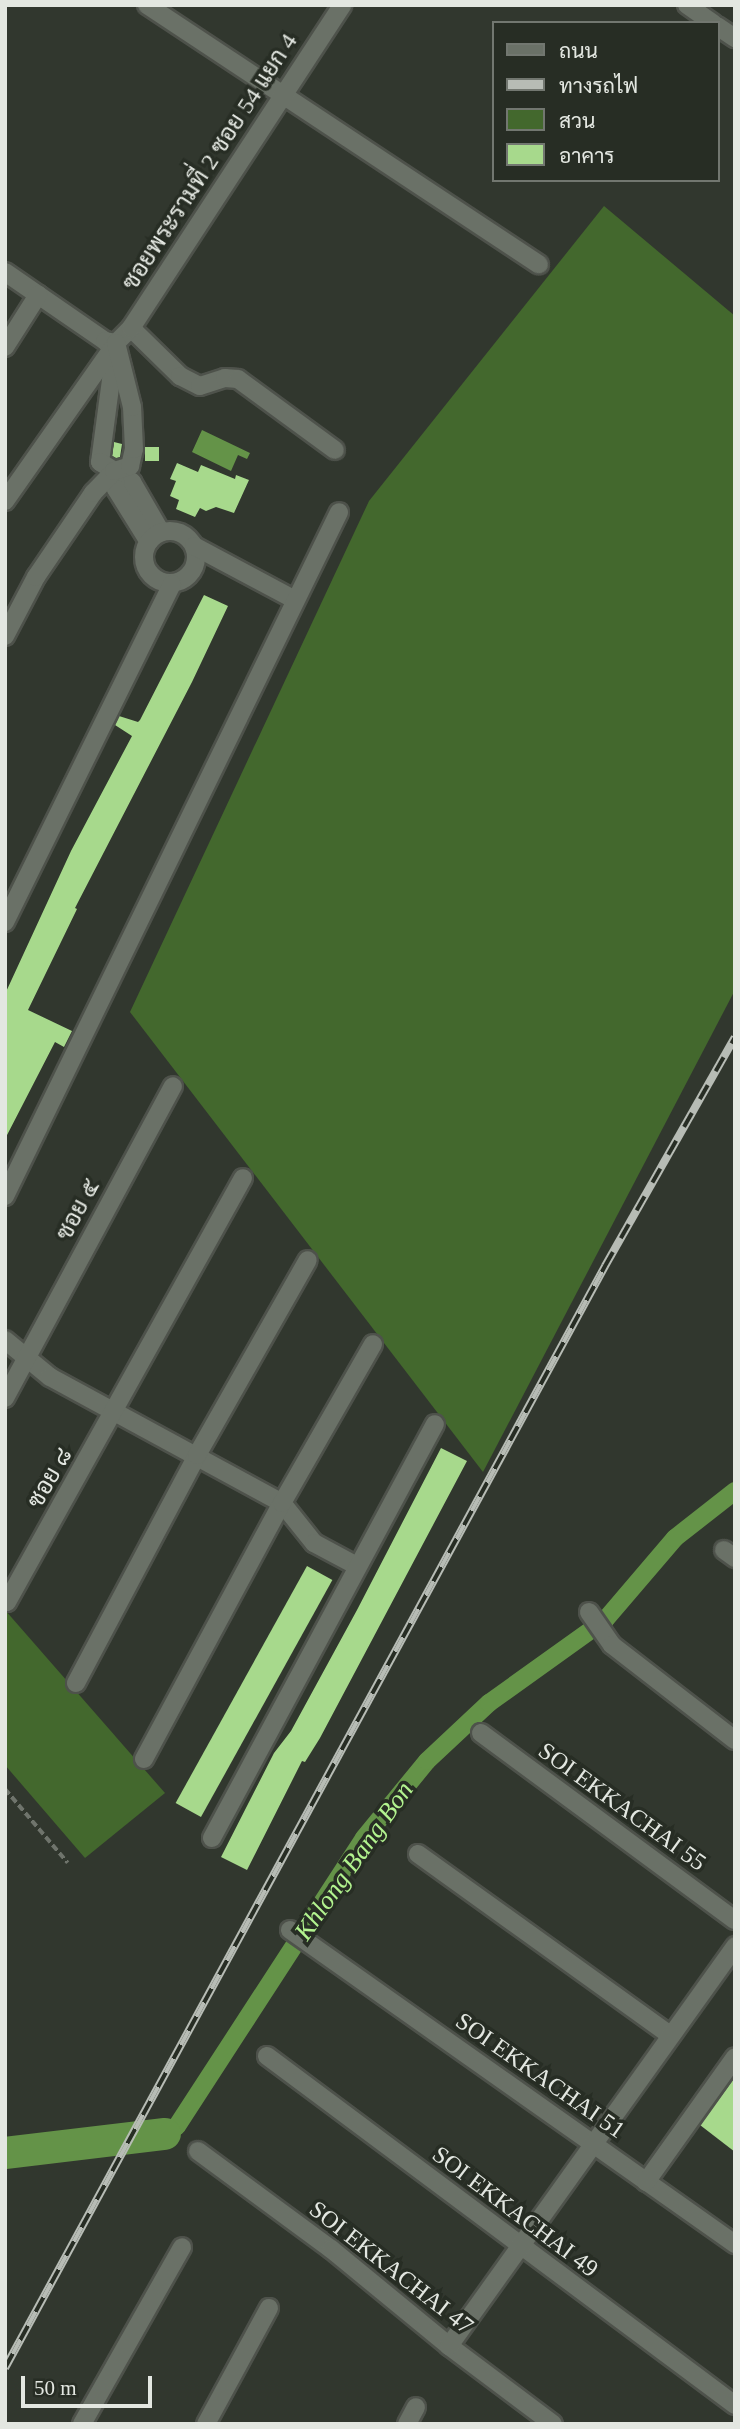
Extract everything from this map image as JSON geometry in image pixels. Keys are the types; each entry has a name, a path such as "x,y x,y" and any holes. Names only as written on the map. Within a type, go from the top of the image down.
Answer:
{"street":[{"path":"147,5 539,264"},
{"name":"ซอยพระรามที่ 2 ซอย 54 แยก 4","path":"5,501 116,343 131,328 342,5"},
{"path":"719,27 735,38"},
{"path":"5,272 105,341 116,343"},
{"path":"5,347 38,295"},
{"path":"131,328 180,376 200,386 225,378 237,379 335,450"},
{"path":"114,471 100,462 116,343"},
{"path":"5,636 36,577 93,493 114,471 130,466 134,449 132,407 116,343"},
{"path":"114,471 116,488 155,537"},
{"path":"5,1196 339,512"},
{"path":"172,584 156,580 146,567 144,555 155,537 178,531 194,546 295,600"},
{"path":"5,922 172,584 189,576 194,569 197,560 194,546"},
{"name":"ซอย ๕","path":"5,1398 173,1086"},
{"name":"ซอย ๘","path":"7,1602 243,1178"},
{"path":"76,1683 197,1455 308,1260"},
{"path":"5,1340 50,1377 282,1503 314,1543 357,1566"},
{"path":"144,1759 282,1503 373,1344"},
{"path":"212,1838 435,1424"},
{"path":"589,1612 612,1645 735,1740"},
{"name":"SOI EKKACHAI 55","path":"481,1733 735,1920"},
{"path":"418,1854 670,2035"},
{"name":"SOI EKKACHAI 51","path":"290,1930 735,2244"},
{"path":"449,2346 735,1946"},
{"name":"SOI EKKACHAI 49","path":"267,2056 735,2405"},
{"path":"646,2182 735,2057"},
{"name":"SOI EKKACHAI 47","path":"198,2151 331,2249 449,2346 553,2424"},
{"path":"82,2424 183,2247"},
{"path":"206,2424 269,2308"},
{"path":"407,2424 416,2407"}],"path":[{"path":"5,1788 68,1863"}],"green space":[{"path":"604,206 735,316 735,990 483,1472 130,1012 369,501"},
{"path":"5,1610 165,1793 85,1858 5,1765"}],"shaded area":[{"path":"202,430 250,453 247,459 238,455 231,471 192,452"}],"building":[{"path":"114,442 122,444 120,457 112,456"},
{"path":"145,447 159,447 159,461 145,461"},
{"path":"177,463 198,472 201,465 235,479 236,475 249,480 234,513 216,507 206,511 200,508 195,517 176,509 179,500 170,496 176,481 170,479"},
{"path":"204,595 228,606 192,682 75,908 77,909 28,1010 72,1031 64,1047 55,1042 5,1139 5,994 71,851 132,736 115,725 119,716 138,722 140,720"},
{"path":"441,1448 467,1461 320,1738 305,1762 302,1761 247,1870 221,1857 274,1753 291,1731 357,1610"},
{"path":"307,1566 332,1580 201,1817 176,1803"},
{"path":"735,2077 735,2152 700,2125"}],"waterway":[{"name":"Khlong Bang Bon","path":"165,2134 177,2126 364,1838 427,1761 489,1703 605,1620 675,1538 735,1491"},
{"name":"Khlong Bang Bon","path":"5,2153 165,2134"}],"railway":[{"path":"5,2368 605,1266 735,1037"}]}
